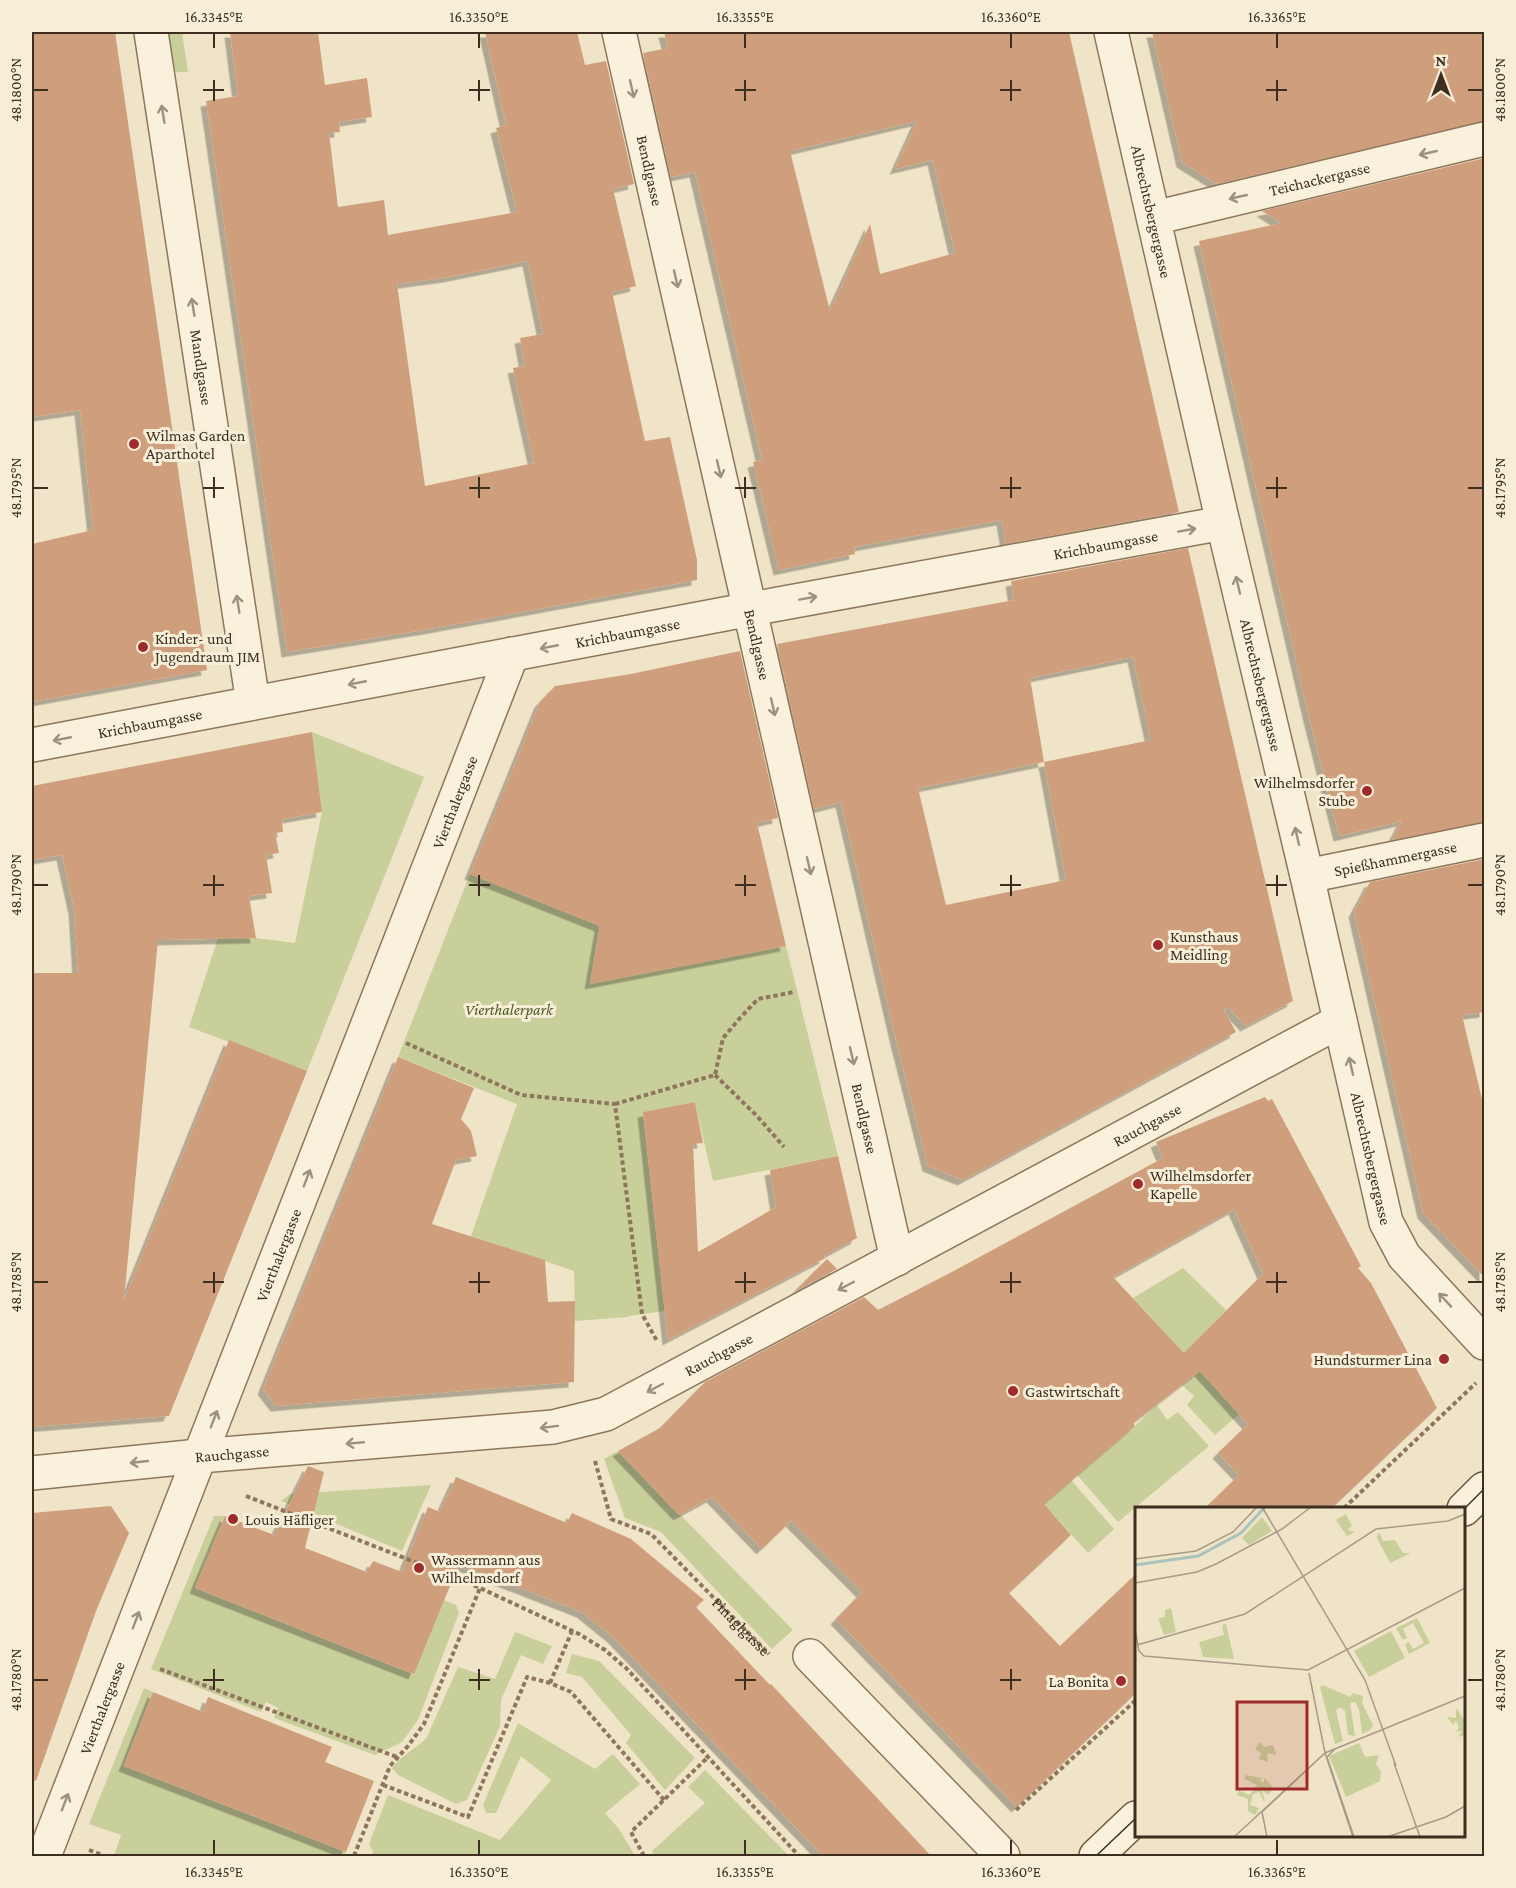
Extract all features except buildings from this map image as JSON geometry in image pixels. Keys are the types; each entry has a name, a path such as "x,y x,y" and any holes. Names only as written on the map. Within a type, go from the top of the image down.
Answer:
{"street":[{"name":"Mandlgasse","path":"151,32 253,703"},
{"name":"Bendlgasse","path":"620,32 897,1258"},
{"name":"Albrechtsbergergasse","path":"1111,32 1386,1222 1404,1256 1485,1343"},
{"name":"Teichackergasse","path":"1154,218 1485,139"},
{"name":"Krichbaumgasse","path":"32,745 750,609 1223,524"},
{"name":"Vierthalergasse","path":"44,1857 512,654"},
{"name":"Spießhammergasse","path":"1307,876 1485,840"},
{"name":"Rauchgasse","path":"32,1473 199,1456 553,1427 606,1414 1340,1021"},
{"path":"1465,1508 1485,1490"},
{"path":"810,1656 1003,1857"},
{"path":"1102,1854 1135,1820"}],"path":[{"path":"715,1075 723,1038 758,999 835,983"},
{"path":"367,1025 521,1095 615,1104 715,1075"},
{"path":"715,1075 784,1146"},
{"path":"615,1104 642,1314 676,1377"},
{"path":"1346,1507 1476,1382"},
{"name":"Pinaglgasse","path":"553,1427 594,1457 611,1519 651,1534 768,1654 810,1656"},
{"path":"245,1495 420,1564"},
{"path":"453,1577 572,1631 605,1650 627,1669 799,1857"},
{"path":"354,1857 390,1766 424,1724 480,1588"},
{"path":"550,1683 572,1631"},
{"path":"122,1655 398,1758"},
{"path":"383,1785 468,1817 527,1677 571,1692 664,1800"},
{"path":"1009,1817 1135,1702"},
{"path":"644,1857 632,1832 708,1757"}],"green space":[{"path":"161,32 182,32 188,72 174,72 168,60"},
{"path":"312,732 424,777 307,1071 189,1027 218,938 256,938 295,943 322,812"},
{"name":"Vierthalerpark","path":"470,874 600,926 590,983 786,946 838,1156 713,1181 695,1102 643,1112 665,1311 628,1317 575,1321 574,1271 471,1236 517,1104 398,1057"},
{"path":"1183,1268 1226,1310 1184,1353 1133,1298"},
{"path":"1200,1371 1239,1414 1215,1435 1187,1405 1194,1396 1182,1385"},
{"path":"1157,1405 1167,1420 1178,1412 1209,1446 1118,1522 1077,1475"},
{"path":"618,1451 793,1630 772,1649 661,1532 625,1518 604,1459"},
{"path":"1071,1480 1114,1529 1088,1553 1043,1503"},
{"path":"431,1485 402,1551 281,1501 290,1494"},
{"path":"214,1516 225,1516 195,1588 413,1674 444,1600 456,1605 459,1613 418,1720 402,1742 375,1755 274,1718 278,1708 266,1702 261,1712 151,1669"},
{"path":"515,1632 552,1646 543,1664 521,1655 501,1700 500,1726 467,1800 456,1804 398,1775 392,1768 426,1739 458,1667 495,1679"},
{"path":"572,1654 599,1661 695,1758 665,1790 626,1743 631,1735 582,1677 566,1673"},
{"path":"144,1688 153,1692 124,1766 346,1852 344,1856 114,1856 121,1835 89,1824"},
{"path":"518,1723 595,1769 613,1754 640,1784 605,1813 619,1829 635,1856 371,1856 373,1851 369,1844 388,1795 500,1840 551,1780 521,1756 496,1813 486,1813 483,1805"},
{"path":"705,1770 789,1856 654,1856 652,1851 705,1803 688,1787"}],"tram line":[{"path":"1465,1508 1484,1489"},
{"path":"1096,1856 1135,1819"}],"place":[{"name":"Wilmas Garden Aparthotel","path":"134,444"},
{"name":"Kinder- und Jugendraum JIM","path":"143,647"},
{"name":"Wilhelmsdorfer Stube","path":"1367,791"},
{"name":"Kunsthaus Meidling","path":"1158,945"},
{"name":"Wilhelmsdorfer Kapelle","path":"1138,1184"},
{"name":"Hundsturmer Lina","path":"1444,1359"},
{"name":"Gastwirtschaft","path":"1013,1391"},
{"name":"Louis Häfliger","path":"233,1519"},
{"name":"Wassermann aus Wilhelmsdorf","path":"419,1568"},
{"name":"La Bonita","path":"1121,1681"}]}
